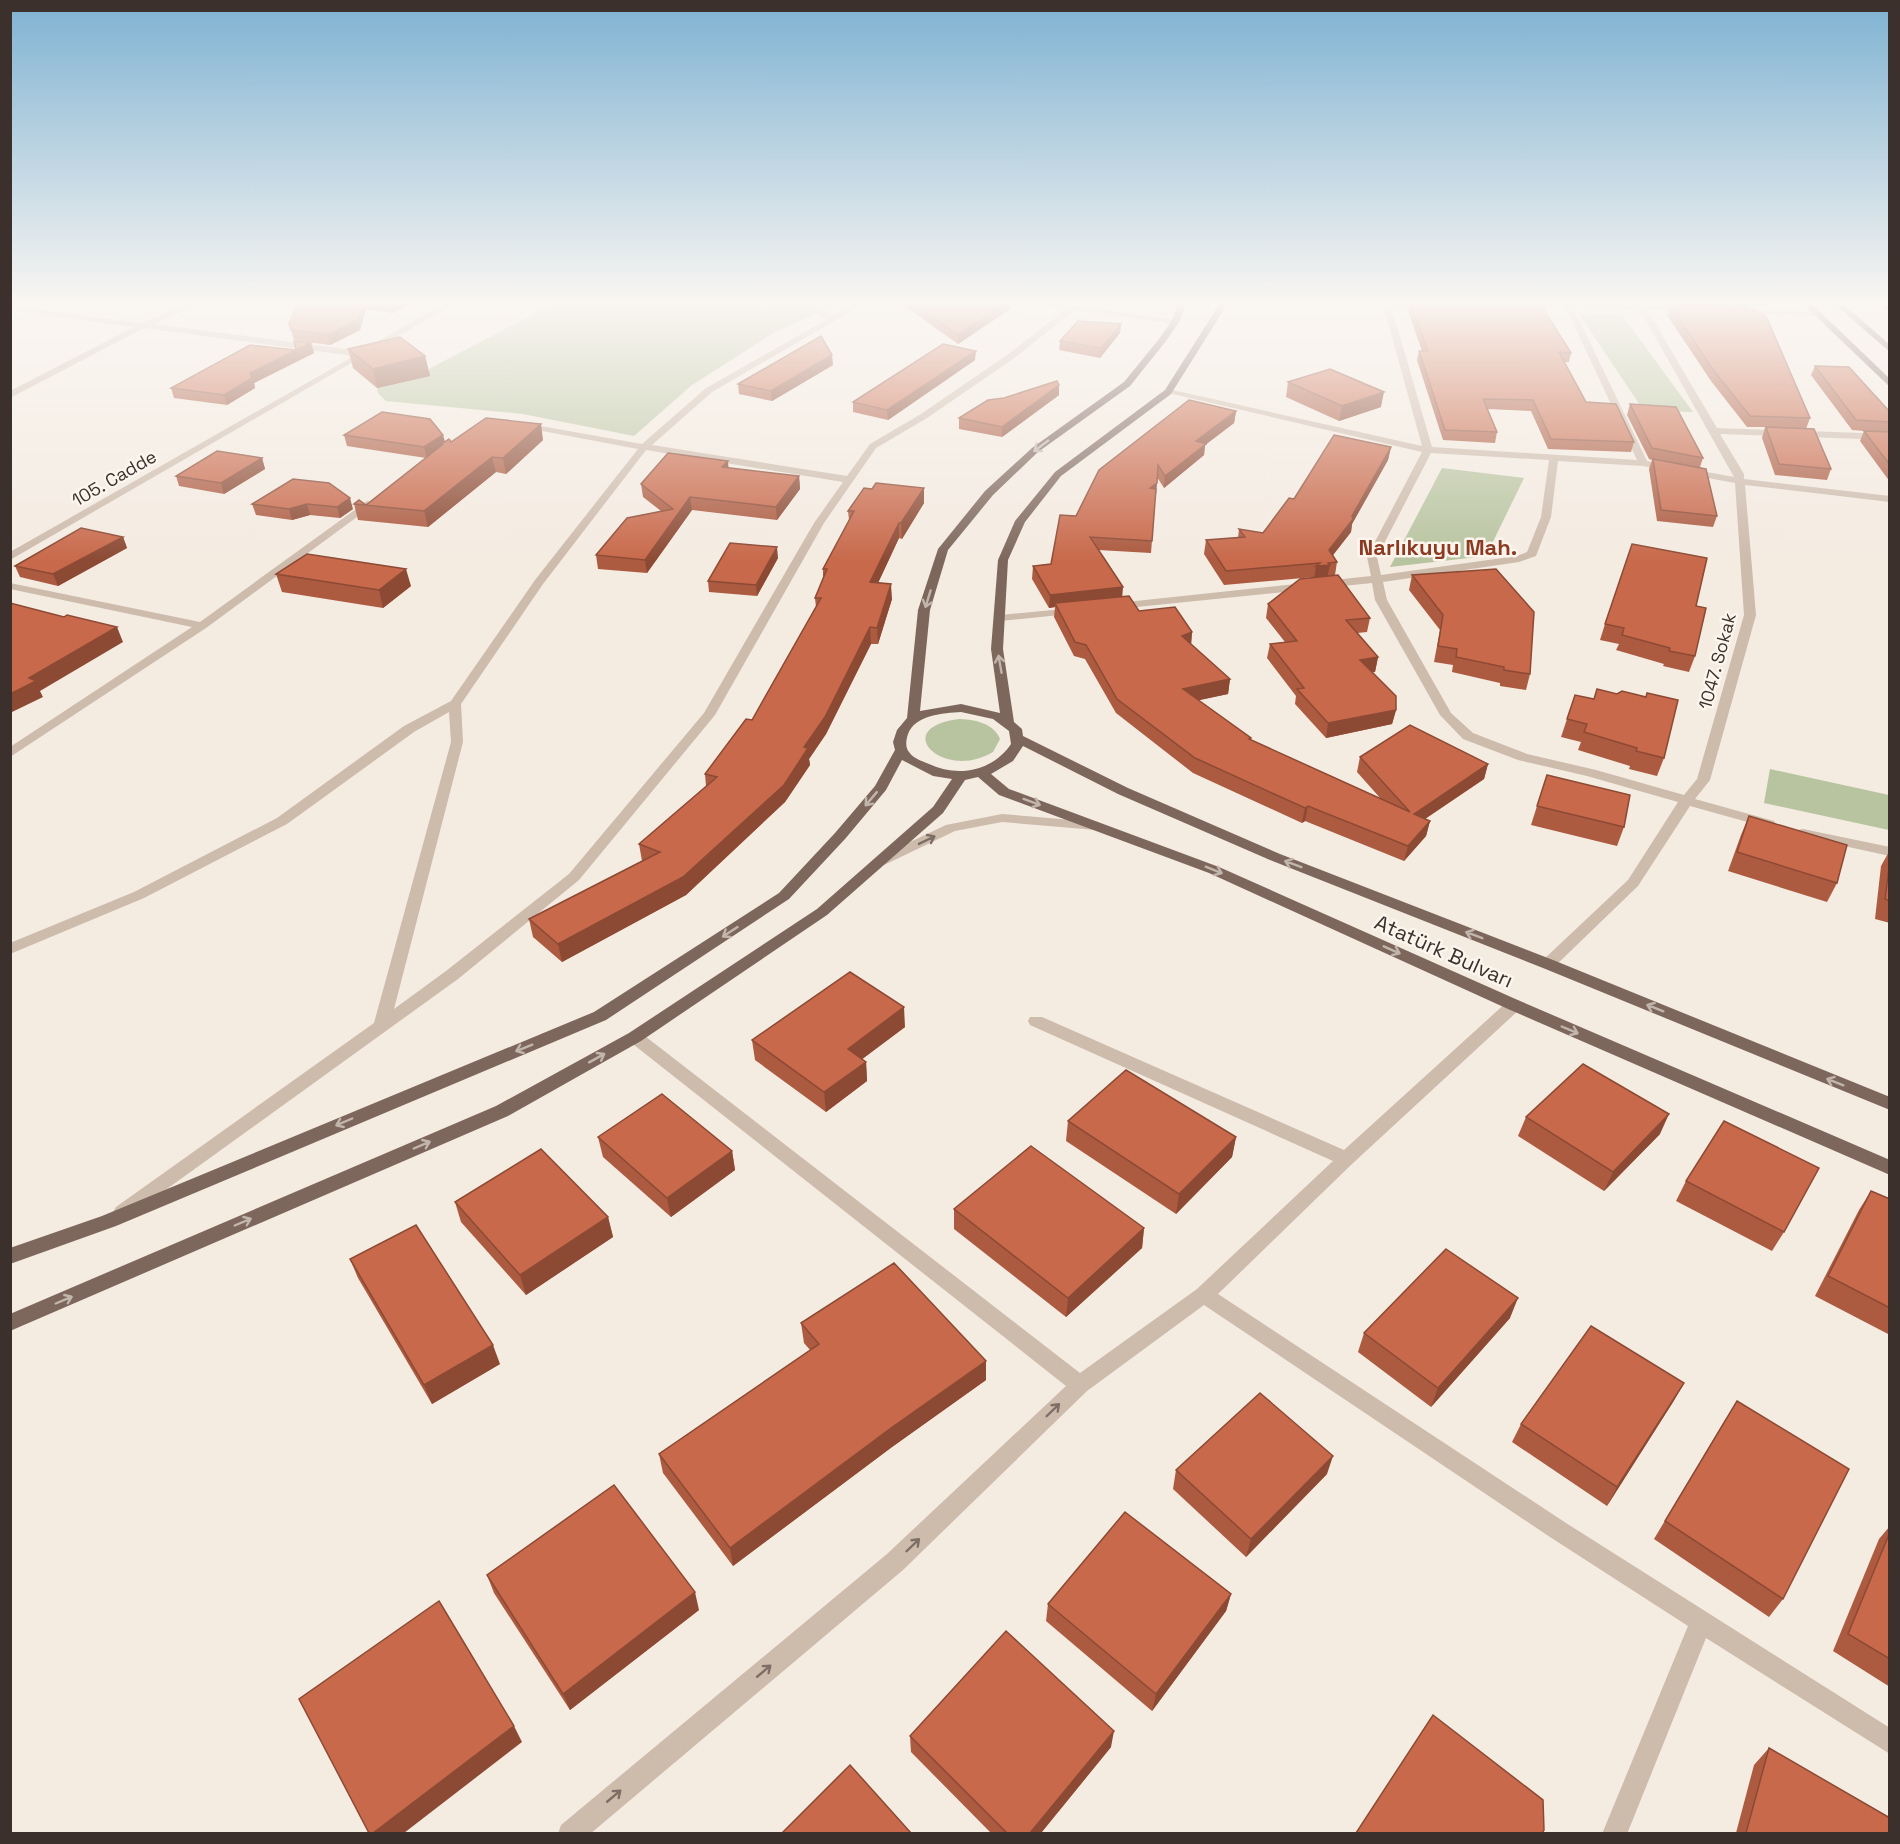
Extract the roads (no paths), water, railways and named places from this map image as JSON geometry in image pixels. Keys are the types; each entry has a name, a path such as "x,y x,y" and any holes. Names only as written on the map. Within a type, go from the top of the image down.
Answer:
{"main road":[{"path":"913,720 924,610 943,549 989,493 1035,450 1121,388"},
{"path":"1008,722 997,650 1003,560 1020,521 1058,474 1170,388"},
{"path":"961,708 987,712 1008,722 1018,739 1018,747 1006,762 982,773 961,775 930,771 917,765 901,750 899,739 904,729 913,720 943,709 961,708"},
{"name":"Atatürk Bulvarı","path":"1018,739 1123,791 1264,852 1548,964 1890,1104"},
{"path":"10,1256 109,1221 600,1016 784,896 881,787 901,750"},
{"name":"Atatürk Bulvarı","path":"982,773 1004,792 1214,870 1514,1005 1890,1168"},
{"path":"10,1323 502,1111 635,1037 822,912 938,810 961,775"}],"street":[{"name":"105. Cadde","path":"10,557 302,388"},
{"path":"10,948 139,895 282,821 409,729 455,704 539,582 644,447 712,388"},
{"path":"109,1221 452,975 574,877 709,715 819,523 873,446 924,416 965,388"},
{"path":"1411,388 1428,450 1372,557 1381,600 1446,715 1468,736 1523,758 1591,773 1788,829 1890,852"},
{"path":"1608,388 1643,463"},
{"name":"1047. Sokak","path":"1548,964 1633,883 1686,801 1703,780 1750,615 1739,474 1689,388"},
{"path":"1168,392 1428,450 1643,463 1740,481 1890,499"},
{"path":"508,422 644,447 850,480"},
{"path":"1714,431 1890,437"},
{"path":"1106,607 1377,579 1519,559 1532,554 1546,518 1554,458"},
{"path":"10,753 202,626 381,496"},
{"path":"10,586 202,626"},
{"path":"1000,618 1083,610"},
{"path":"381,1026 457,742 455,704"},
{"path":"874,865 951,828 1002,818 1096,826"},
{"path":"570,1833 895,1562 1080,1385 1204,1295 1346,1159 1514,1005"},
{"path":"1036,1021 1346,1159"},
{"path":"635,1037 1080,1385"},
{"path":"1204,1295 1548,1524 1890,1742"},
{"path":"1614,1833 1701,1622"}],"district":[{"name":"Narlıkuyu Mah.","path":"1438,547"}]}
